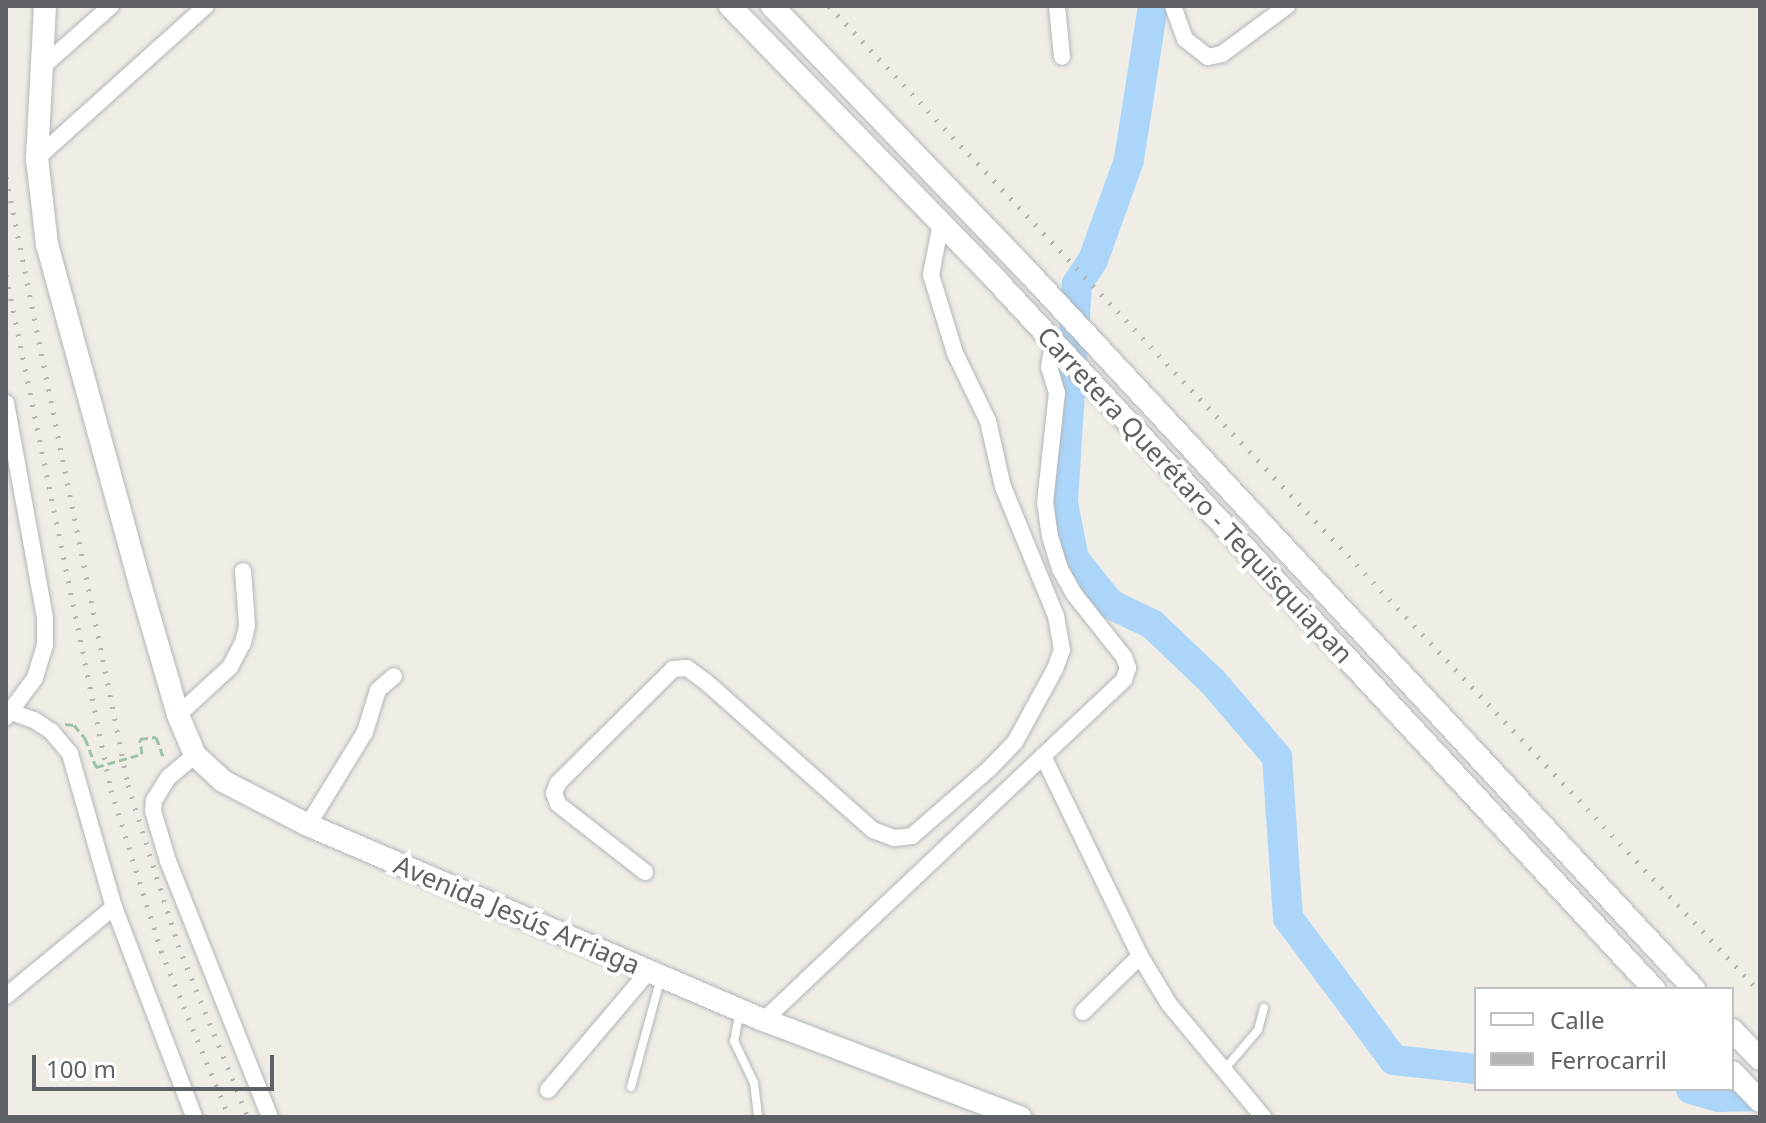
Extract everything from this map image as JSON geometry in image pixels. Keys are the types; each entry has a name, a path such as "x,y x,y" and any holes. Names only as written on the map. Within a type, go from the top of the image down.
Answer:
{"main road":[{"name":"Avenida Jesús Arriaga","path":"45,6 37,158 47,244 140,584 178,715 195,755 223,781 308,825 764,1020 1020,1117"},
{"name":"Carretera Querétaro - Tequisquiapan","path":"730,6 941,223 1652,987"},
{"name":"Carretera Querétaro - Tequisquiapan","path":"772,6 1119,370 1692,987"},
{"path":"1734,1032 1760,1059"},
{"path":"1734,1074 1760,1101"}],"street":[{"path":"42,67 111,6"},
{"path":"37,158 206,6"},
{"path":"1057,6 1062,57"},
{"path":"1173,6 1185,39 1208,57 1222,54 1287,6"},
{"path":"645,872 558,804 554,793 558,783 673,669 687,668 705,681 873,830 894,838 912,836 989,769 1015,742 1055,669 1062,650 1056,616 1003,487 988,421 955,353 931,275 941,223"},
{"path":"764,1020 1124,679 1128,668 1124,657 1074,594 1060,569 1050,537 1045,503 1057,393 1049,367 1056,346"},
{"path":"6,403 45,618 45,645 35,678 8,713 34,720 51,731 70,754 114,907 194,1117"},
{"path":"178,715 230,667 243,643 247,625 243,571"},
{"path":"308,825 365,732 378,690 394,676"},
{"path":"195,755 168,778 154,800 153,811 168,861 270,1117"},
{"path":"1043,756 1140,956 1169,1004 1263,1117"},
{"path":"6,996 114,907"},
{"path":"1083,1012 1140,956"},
{"path":"548,1090 655,974"}],"lane":[{"path":"631,1087 655,974"},
{"path":"1224,1070 1258,1030 1264,1008"},
{"path":"741,1010 734,1041 754,1083 758,1117"}],"path":[{"path":"74,725 85,738 96,767 142,754 140,739 156,737 166,766"}],"waterway":[{"path":"1153,6 1129,160 1093,260 1077,284 1063,503 1074,559 1110,604 1152,624 1213,682 1277,757 1288,918 1394,1060 1474,1069"},
{"path":"1698,1091 1719,1097 1760,1096"}],"railway":[{"path":"829,6 1760,992"},
{"path":"6,177 128,785 178,945 248,1117"},
{"path":"6,275 111,790 161,951 229,1117"}]}
